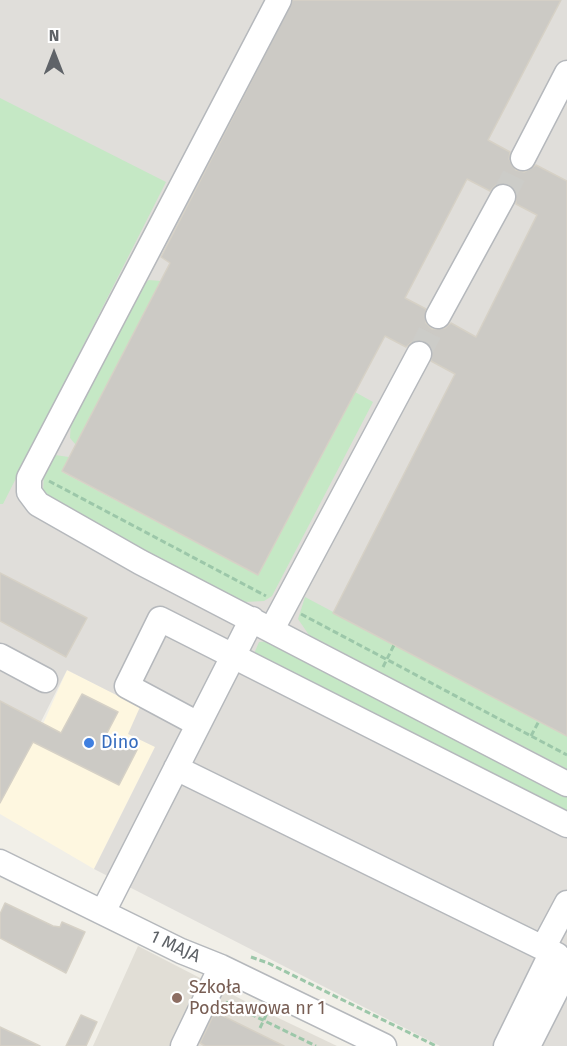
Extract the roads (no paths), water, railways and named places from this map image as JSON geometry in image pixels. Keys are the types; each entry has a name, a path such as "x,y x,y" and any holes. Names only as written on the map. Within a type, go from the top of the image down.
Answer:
{"street":[{"path":"279,0 30,477 29,492 38,504 140,562 567,784"},
{"path":"523,158 567,73"},
{"path":"438,316 503,197"},
{"path":"103,912 233,656 262,624 286,605 418,354"},
{"path":"198,724 127,686 160,619 567,825"},
{"path":"0,656 45,680"},
{"path":"176,768 557,958"},
{"name":"1 MAJA","path":"0,861 181,951 221,967 384,1046"},
{"path":"528,1046 557,958 567,903"},
{"path":"506,1046 557,958"},
{"path":"183,1046 221,967"}],"tunnel":[{"path":"503,197 523,158"},
{"path":"419,354 438,316"}],"place":[{"name":"Dino","path":"89,743"},
{"name":"Szkoła Podstawowa nr 1","path":"177,998"}]}
